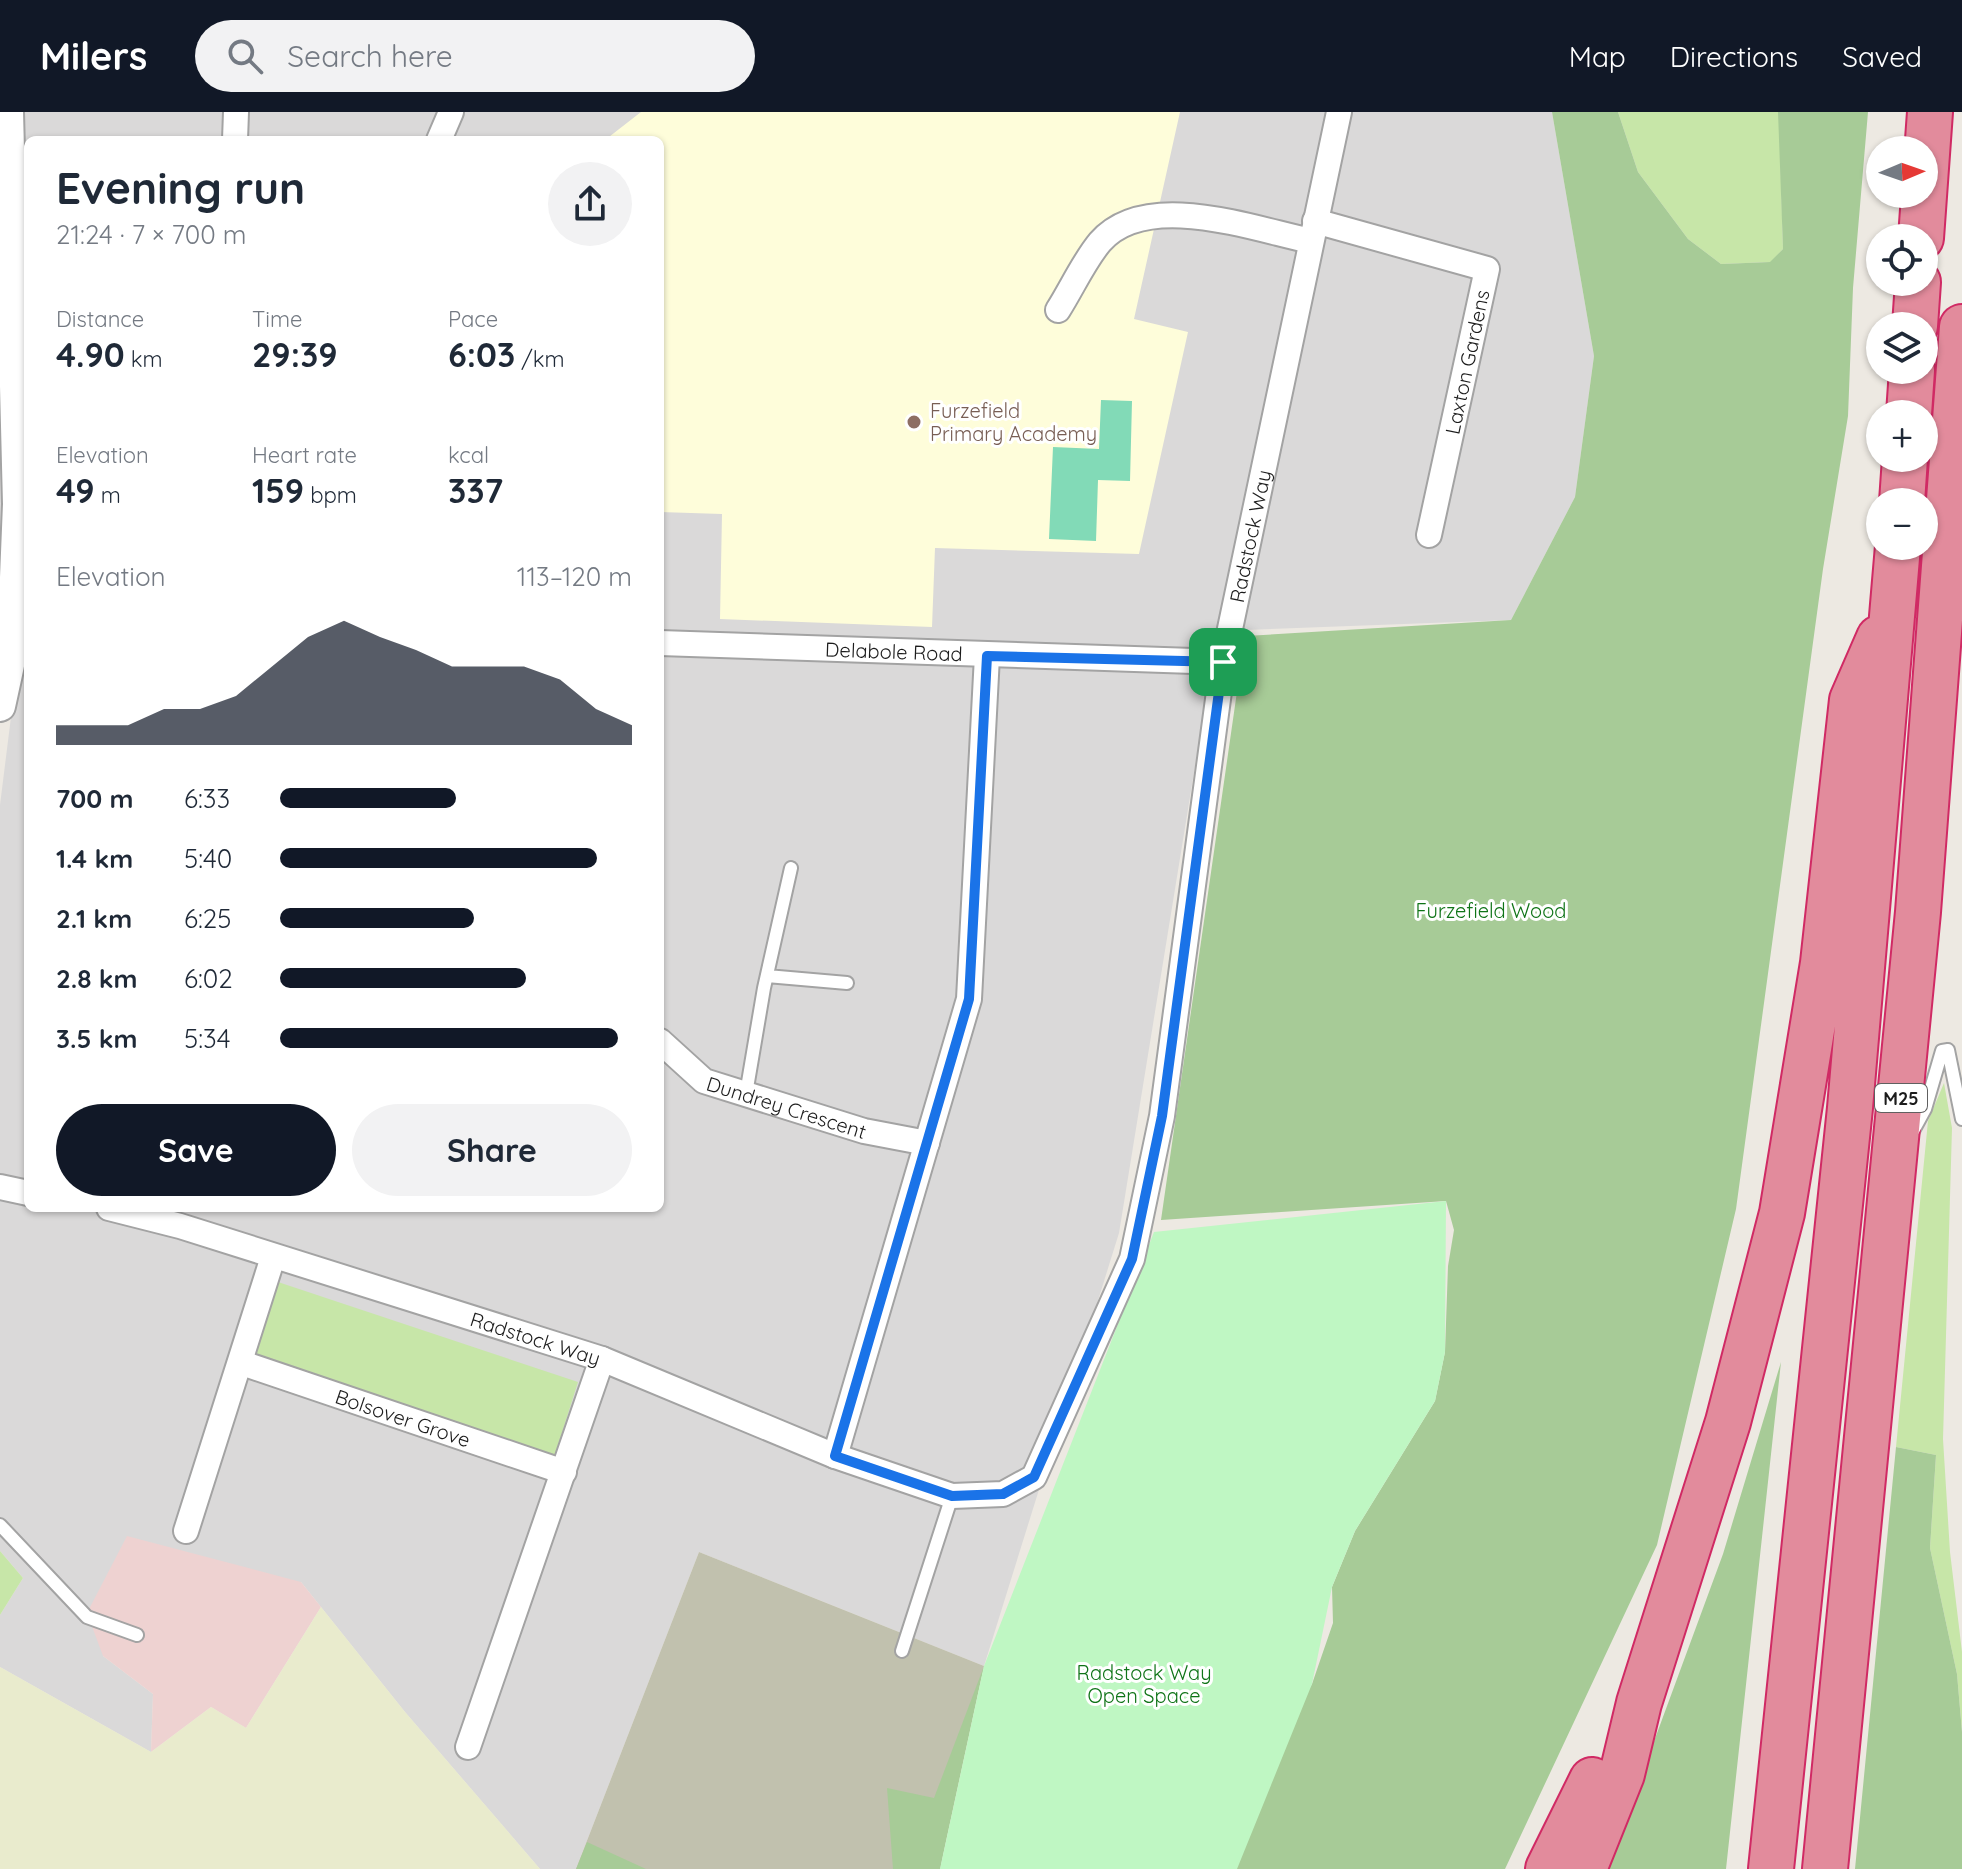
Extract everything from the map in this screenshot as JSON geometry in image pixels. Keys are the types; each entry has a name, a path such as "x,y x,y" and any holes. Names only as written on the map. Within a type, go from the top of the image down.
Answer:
{"highway":[{"path":"1922,224 1930,112"},
{"name":"M25","path":"1825,1869 1895,1162 1962,327"},
{"name":"M25","path":"1771,1869 1850,1108 1897,560"},
{"path":"1584,1869 1622,1774 1639,1703 1728,1422 1782,1213 1823,963 1852,700 1893,606"},
{"path":"1548,1869 1600,1765 1639,1703"}],"street":[{"path":"0,706 12,651 8,112"},
{"path":"235,136 236,112"},
{"path":"441,136 451,112"},
{"name":"Radstock Way","path":"122,1212 602,1359 835,1456 952,1496 1003,1494 1034,1477 1132,1259 1162,1116 1223,662 1339,112"},
{"path":"1058,310 1101,241 1136,218 1171,213 1313,231"},
{"name":"Laxton Gardens","path":"1313,231 1487,269 1429,535"},
{"name":"Delabole Road","path":"664,643 1223,662"},
{"path":"835,1456 969,999 987,656"},
{"name":"Dundrey Crescent","path":"664,1045 704,1081 864,1131 927,1143"},
{"path":"0,1187 24,1192"},
{"path":"186,1531 242,1363 273,1257"},
{"path":"468,1747 602,1359"},
{"name":"Bolsover Grove","path":"242,1363 564,1472"}],"lane":[{"path":"746,1094 767,976 791,868"},
{"path":"767,976 847,983"},
{"path":"1895,1162 1925,1109 1942,1051 1948,1050 1962,1119"},
{"path":"902,1651 952,1496"},
{"path":"0,1525 87,1617 137,1635"}],"shaded area":[{"path":"0,112 1552,112 1594,356 1575,497 1511,620 1217,631 1119,1233 984,1666 699,1552 576,1869 540,1869 405,1712 301,1582 103,1656 153,1694 151,1752 0,1667 0,1615 23,1578 0,1551 0,805 17,669 0,664"},
{"name":"Furzefield Primary Academy","path":"641,112 1180,112 1134,319 1188,332 1139,554 935,548 932,627 720,619 722,514 664,512 664,136 610,136"},
{"path":"127,1536 301,1582 321,1607 246,1728 211,1707 151,1752 153,1694 103,1656 87,1613"},
{"path":"699,1552 984,1666 964,1742 940,1869 576,1869"},
{"path":"321,1607 405,1712 540,1869 0,1869 0,1667 151,1752 211,1707 246,1728"}],"green space":[{"name":"Furzefield Wood","path":"1552,112 1618,112 1638,172 1688,239 1721,264 1770,262 1783,249 1778,112 1868,112 1853,288 1848,416 1823,569 1736,1209 1657,1545 1505,1869 1235,1869 1278,1745 1312,1684 1333,1623 1332,1587 1355,1531 1435,1401 1445,1352 1448,1266 1454,1230 1446,1201 1161,1220 1245,636 1511,620 1575,497 1594,356"},
{"path":"1618,112 1779,112 1783,249 1771,262 1721,264 1688,239 1638,172"},
{"path":"1101,400 1132,401 1130,481 1098,480 1096,541 1049,539 1053,447 1099,449"},
{"path":"1944,1083 1952,1128 1943,1439 1950,1552 1962,1652 1962,1732 1957,1674 1930,1548 1936,1455 1896,1447 1928,1121"},
{"name":"Radstock Way Open Space","path":"1446,1201 1445,1352 1435,1401 1355,1531 1332,1587 1312,1684 1237,1869 940,1869 984,1666 1154,1232"},
{"path":"278,1282 578,1382 554,1458 255,1358"},
{"path":"1781,1362 1726,1869 1607,1869 1723,1554"},
{"path":"1896,1447 1936,1455 1930,1548 1957,1674 1962,1732 1962,1869 1855,1869"},
{"path":"0,1551 23,1578 0,1615"},
{"path":"984,1666 940,1869 893,1869 887,1788 934,1798"},
{"path":"587,1842 646,1869 576,1869"}],"place":[{"name":"Furzefield Primary Academy","path":"914,422"}],"route":[{"path":"987,656 1223,662 1162,1116 1132,1259 1034,1477 1003,1494 952,1496 835,1456 969,999 987,656"}]}
